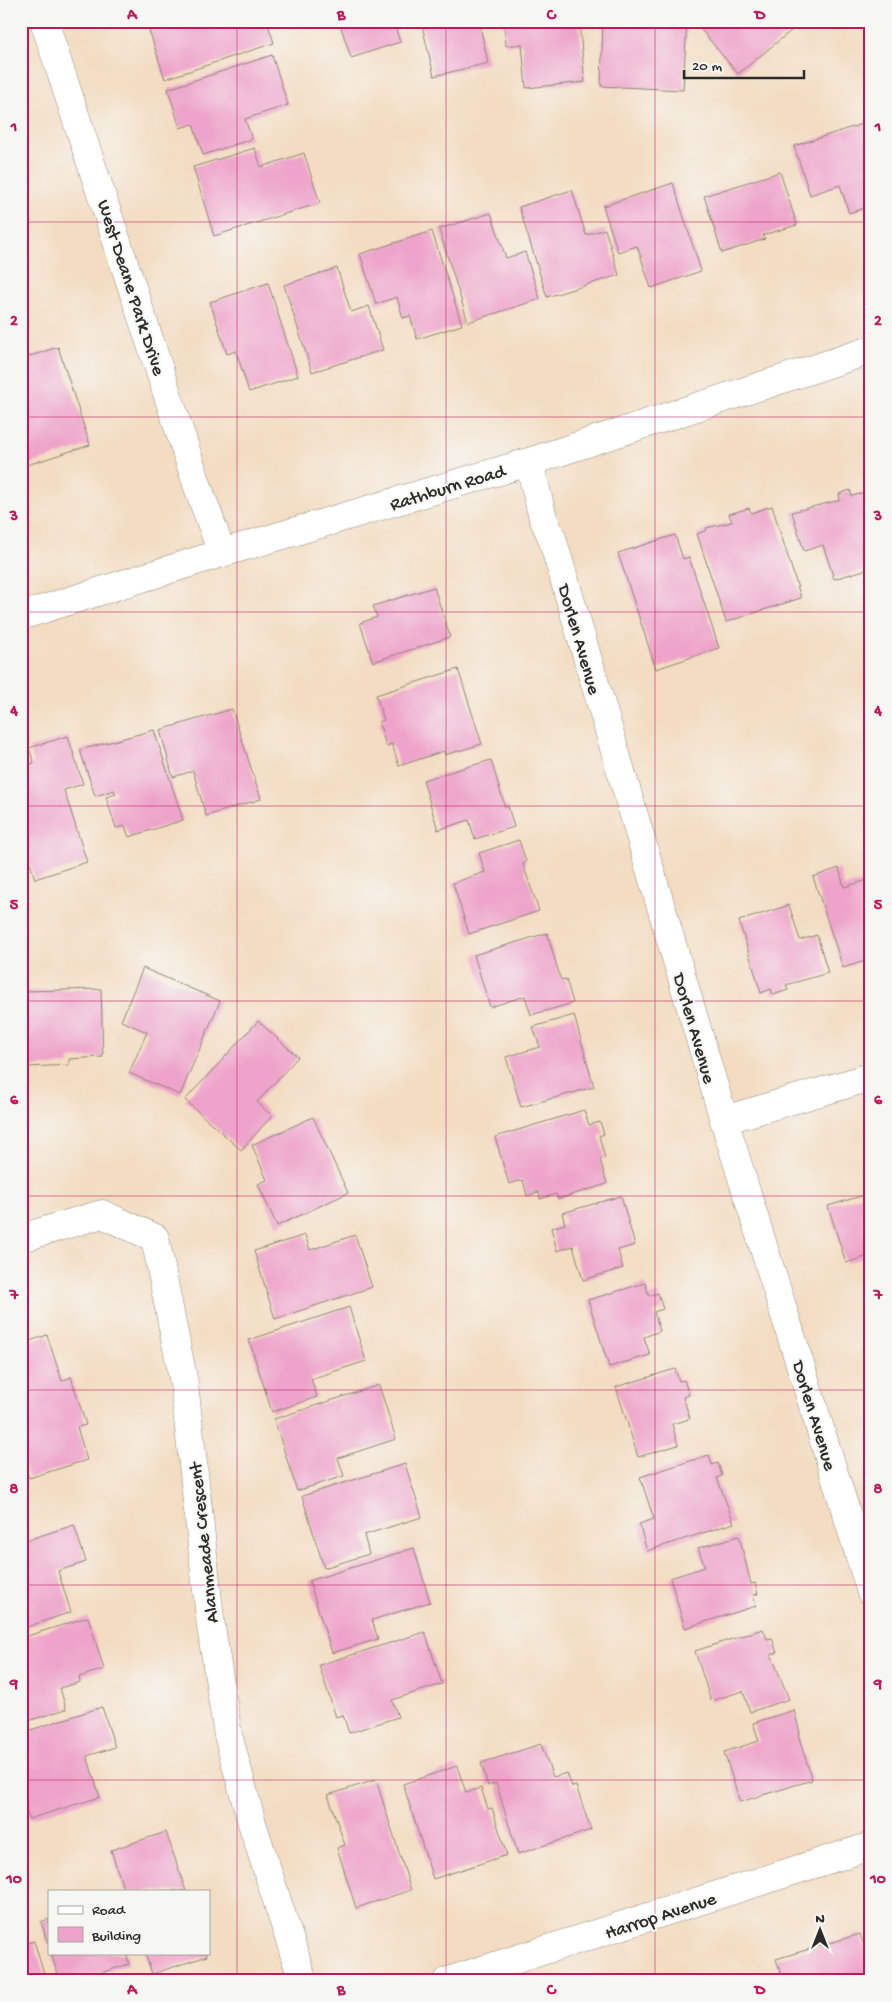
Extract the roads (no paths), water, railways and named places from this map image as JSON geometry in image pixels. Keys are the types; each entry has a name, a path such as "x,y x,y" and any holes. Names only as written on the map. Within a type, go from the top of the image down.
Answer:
{"street":[{"name":"West Deane Park Drive","path":"44,21 199,490 222,553"},
{"name":"Rathburn Road","path":"21,616 222,553 529,462 871,350"},
{"name":"Dorlen Avenue","path":"529,462 543,518 552,538 724,1120 871,1592"},
{"path":"724,1120 871,1078"},
{"name":"Alanmeade Crescent","path":"21,1238 102,1214 155,1238 184,1383 211,1627 228,1735 252,1823 302,1981"},
{"name":"Harrop Avenue","path":"448,1981 871,1846"}]}
